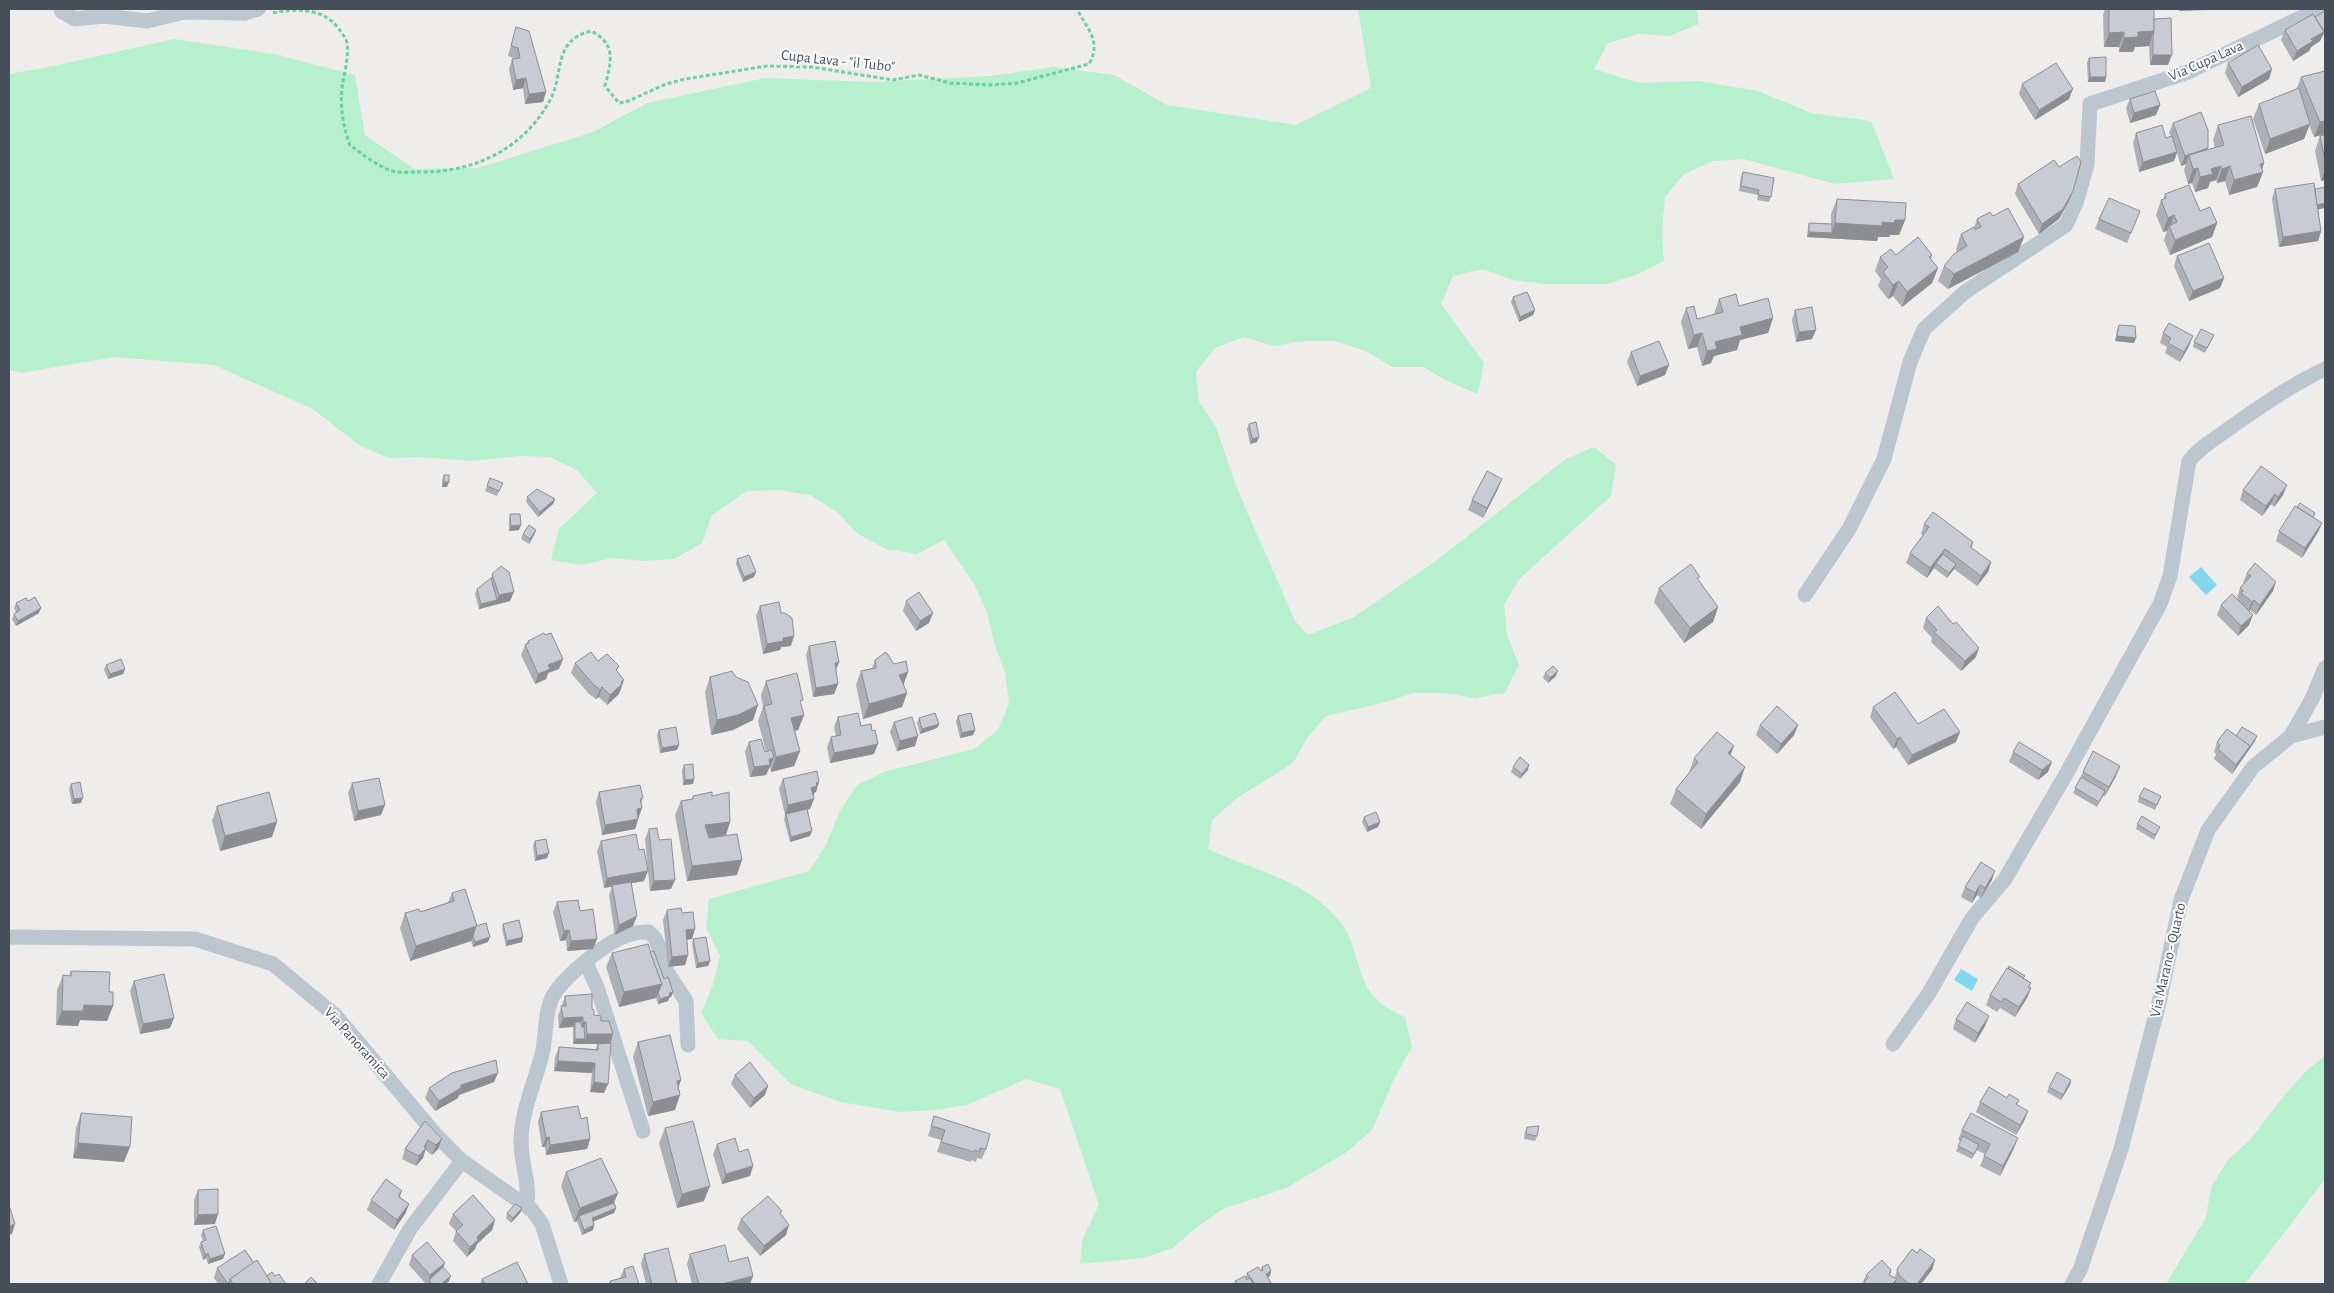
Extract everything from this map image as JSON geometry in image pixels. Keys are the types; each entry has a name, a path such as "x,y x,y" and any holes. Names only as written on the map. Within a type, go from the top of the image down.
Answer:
{"street":[{"path":"61,9 62,12 76,19 104,16 147,21 185,12 262,12"},
{"name":"Via Cupa Lava","path":"1805,595 1849,529 1884,459 1910,362 1924,328 1965,292 2066,225 2076,203 2087,165 2090,104 2188,72 2319,9"},
{"path":"1892,1044 1930,993 1972,918 2005,879 2065,776 2160,604 2170,576 2189,461 2198,450 2242,419 2325,368"},
{"name":"Via Marano - Quarto","path":"2072,1284 2080,1270 2121,1149 2159,1003 2181,900 2208,830 2253,767 2291,736 2312,699 2325,668"},
{"path":"2291,736 2325,727"},
{"path":"527,1206 529,1192 522,1158 521,1133 526,1107 543,1050 549,1006 552,997 561,985 586,963 620,938 638,932 649,932 655,938 664,967 686,1001 688,1045"},
{"name":"Via Panoramica","path":"9,937 195,939 273,964 336,1016 436,1135 462,1161 527,1206 542,1224 561,1284"},
{"path":"586,963 606,1014 643,1131"},
{"path":"379,1284 410,1229 462,1161"}],"path":[{"name":"Cupa Lava - \"il Tubo\"","path":"262,12 310,10 330,19 347,43 342,96 343,122 350,145 393,171 426,172 453,170 487,160 522,136 550,100 566,46 584,33 591,31 607,42 610,50 605,86 619,103 626,102 666,84 685,79 744,68 767,66 812,66 893,80 919,75 950,84 990,85 1017,83 1089,64 1095,46 1091,31 1077,9"}],"green space":[{"path":"1358,9 1696,9 1699,24 1670,36 1638,34 1608,43 1594,69 1639,83 1699,81 1758,91 1811,113 1871,121 1894,179 1835,184 1744,159 1713,161 1684,174 1665,197 1662,231 1664,261 1636,275 1607,284 1546,284 1513,280 1483,269 1453,276 1441,304 1484,363 1478,394 1449,382 1423,367 1392,367 1366,351 1335,341 1305,341 1274,346 1244,337 1215,348 1196,372 1199,402 1216,427 1236,486 1295,621 1308,635 1354,617 1437,560 1566,459 1594,447 1616,465 1611,496 1519,579 1504,605 1507,635 1519,665 1505,693 1475,698 1444,693 1413,693 1382,703 1326,716 1308,737 1293,763 1237,798 1212,820 1208,849 1293,884 1324,905 1338,919 1350,939 1365,983 1371,992 1384,1006 1405,1017 1412,1047 1396,1075 1372,1130 1347,1152 1286,1188 1223,1209 1197,1227 1173,1248 1143,1258 1080,1264 1083,1238 1099,1205 1060,1089 1026,1079 967,1105 936,1110 901,1112 840,1102 791,1084 748,1041 718,1039 701,1013 713,985 720,956 706,928 709,899 809,871 826,845 840,811 857,785 884,772 974,749 998,730 1009,703 1005,672 994,643 987,612 974,584 944,540 917,554 886,549 858,534 837,512 810,495 778,490 747,491 712,515 702,543 674,559 643,561 611,558 582,565 551,560 559,529 597,493 577,470 550,457 519,456 472,461 419,457 389,458 360,446 313,409 214,365 114,357 21,373 9,370 9,74 174,39 274,54 355,75 365,135 414,169 478,168 593,132 647,103 765,78 872,82 990,76 1054,67 1114,75 1167,105 1296,125 1371,88"},
{"path":"2325,1056 2325,1179 2245,1284 2166,1284 2206,1218 2211,1188 2227,1161 2250,1140 2287,1092 2307,1070"}],"water":[{"path":"2201,567 2217,585 2206,595 2189,577"},
{"path":"1961,969 1978,979 1972,991 1954,980"}],"building":[{"path":"2109,9 2154,9 2154,31 2138,32 2138,37 2124,38 2124,32 2109,33"},
{"path":"2325,11 2325,29 2324,31 2315,17"},
{"path":"2313,14 2324,32 2311,39 2313,41 2297,51 2285,30"},
{"path":"2171,18 2172,55 2153,55 2154,19"},
{"path":"516,27 529,31 546,92 529,94 526,78 516,80 512,59 520,58 518,48 511,46"},
{"path":"2258,45 2272,69 2242,87 2228,63"},
{"path":"2106,57 2106,77 2090,77 2089,58"},
{"path":"2056,63 2073,89 2039,110 2022,84"},
{"path":"2325,71 2325,121 2320,122 2301,77"},
{"path":"2299,88 2310,124 2270,139 2259,104"},
{"path":"2155,91 2160,105 2134,113 2130,99"},
{"path":"2201,112 2208,130 2208,148 2185,156 2173,123"},
{"path":"2251,116 2264,163 2260,164 2263,172 2234,180 2230,166 2222,169 2221,166 2211,169 2213,174 2200,177 2198,168 2193,169 2189,155 2224,145 2218,125"},
{"path":"2162,125 2166,138 2172,136 2177,152 2143,162 2136,133"},
{"path":"2325,135 2325,160 2320,136"},
{"path":"2077,156 2081,162 2073,191 2063,209 2042,224 2018,184 2054,160 2059,167"},
{"path":"1743,172 1774,178 1771,197 1758,195 1759,190 1741,186"},
{"path":"2314,183 2321,231 2283,237 2275,189"},
{"path":"2189,185 2200,211 2210,207 2217,223 2175,240 2169,226 2177,222 2174,215 2168,218 2161,200 2166,198 2165,194"},
{"path":"2325,187 2325,203 2317,205 2315,189"},
{"path":"2109,198 2140,211 2131,233 2099,219"},
{"path":"1837,199 1906,203 1905,220 1895,220 1894,223 1882,222 1882,226 1835,223"},
{"path":"2008,208 2024,237 1954,274 1944,266 1954,254 1967,246 1961,234 1974,227 1975,230 1981,227 1977,219 1990,212 1993,216"},
{"path":"1809,223 1832,224 1832,233 1809,232"},
{"path":"1918,237 1932,255 1929,257 1938,268 1907,292 1899,281 1893,285 1883,272 1888,267 1880,257 1891,249 1896,255"},
{"path":"2209,243 2224,278 2193,291 2177,256"},
{"path":"1527,292 1535,310 1520,317 1513,297"},
{"path":"1736,294 1739,306 1768,298 1773,318 1740,327 1742,335 1715,342 1717,349 1707,351 1702,333 1694,335 1686,308 1694,306 1697,319 1723,312 1719,299"},
{"path":"1812,307 1816,330 1799,332 1795,310"},
{"path":"2169,323 2193,336 2184,352 2168,343 2171,338 2163,333"},
{"path":"2119,325 2135,326 2136,338 2117,336"},
{"path":"2201,329 2214,335 2207,348 2194,342"},
{"path":"1659,341 1669,365 1640,376 1631,352"},
{"path":"1256,422 1259,437 1252,439 1249,424"},
{"path":"2261,466 2287,485 2278,497 2275,494 2266,506 2243,490"},
{"path":"1487,471 1502,479 1487,508 1472,500"},
{"path":"444,475 449,475 449,482 444,482"},
{"path":"490,478 503,483 499,491 487,486"},
{"path":"537,489 555,499 540,512 527,497"},
{"path":"2300,503 2315,513 2313,517 2297,507"},
{"path":"2295,506 2322,523 2305,548 2279,531"},
{"path":"1933,512 1973,542 1970,547 1991,562 1981,576 1945,549 1930,568 1910,553 1929,527 1924,524"},
{"path":"510,514 520,514 521,525 511,526"},
{"path":"529,525 536,530 530,539 523,534"},
{"path":"1943,554 1956,564 1949,573 1936,563"},
{"path":"749,555 756,572 744,577 737,559"},
{"path":"2255,563 2276,582 2260,605 2254,600 2252,602 2241,593 2243,591 2240,588 2251,576 2247,573"},
{"path":"1691,564 1700,577 1697,578 1718,607 1690,628 1659,588"},
{"path":"501,566 509,572 514,592 499,595 492,574"},
{"path":"491,578 497,600 481,604 477,589"},
{"path":"919,592 933,613 920,621 906,601"},
{"path":"2232,594 2253,615 2241,626 2221,605"},
{"path":"35,597 41,608 18,621 14,614 20,610 16,603 26,598 28,601"},
{"path":"779,602 781,613 785,613 792,618 794,636 783,638 783,641 767,644 760,606"},
{"path":"1938,606 1953,624 1956,622 1979,648 1965,661 1934,632 1937,630 1926,618"},
{"path":"544,633 545,635 551,633 563,659 548,665 550,669 538,674 525,645 529,643 528,641"},
{"path":"835,641 839,662 835,663 838,684 816,688 809,646"},
{"path":"591,652 598,661 607,654 619,666 616,670 624,680 610,695 602,687 600,690 593,684 575,663"},
{"path":"886,652 894,664 906,661 908,672 899,675 907,693 869,704 861,671 876,668 875,660"},
{"path":"121,659 125,669 110,674 106,665"},
{"path":"1553,666 1558,671 1550,678 1545,673"},
{"path":"732,671 736,677 748,682 758,705 738,715 717,720 710,677"},
{"path":"797,673 803,700 800,701 804,715 791,718 800,751 776,757 764,706 772,704 766,681"},
{"path":"1895,692 1918,724 1944,709 1960,732 1912,755 1900,737 1897,739 1873,707"},
{"path":"1777,706 1798,725 1781,744 1760,725"},
{"path":"858,713 861,726 871,724 872,731 875,730 878,744 834,753 831,737 841,735 838,717"},
{"path":"935,713 939,724 922,729 919,718"},
{"path":"971,713 975,730 962,733 958,716"},
{"path":"912,717 918,736 900,741 894,722"},
{"path":"676,727 679,745 662,748 659,730"},
{"path":"2242,727 2257,736 2248,750 2250,746 2236,736"},
{"path":"2227,729 2250,746 2236,765 2218,749 2220,745 2217,742"},
{"path":"1717,732 1734,746 1728,753 1745,767 1706,814 1676,789 1698,762 1694,758"},
{"path":"761,739 765,752 772,750 774,758 769,759 770,765 754,767 749,742"},
{"path":"2019,742 2052,762 2042,770 2013,752"},
{"path":"2093,751 2120,766 2109,787 2083,772"},
{"path":"1520,757 1529,765 1522,774 1513,767"},
{"path":"693,764 694,779 685,780 684,765"},
{"path":"817,771 819,782 816,783 817,786 811,788 814,799 788,805 783,779"},
{"path":"2081,777 2105,791 2099,802 2075,788"},
{"path":"379,778 385,805 358,811 352,783"},
{"path":"80,782 83,798 74,799 71,784"},
{"path":"640,785 643,798 640,799 642,808 637,809 638,819 605,825 599,792"},
{"path":"2144,788 2161,796 2157,805 2139,797"},
{"path":"269,792 277,822 225,836 217,806"},
{"path":"712,792 712,796 729,792 730,822 705,825 709,838 737,834 742,860 692,866 681,801"},
{"path":"807,809 812,831 791,837 786,814"},
{"path":"1376,812 1380,822 1368,827 1364,817"},
{"path":"2142,816 2160,827 2155,835 2137,824"},
{"path":"657,828 659,840 671,839 675,880 654,881 649,829"},
{"path":"636,834 639,850 644,849 648,871 607,878 601,841"},
{"path":"546,839 549,853 537,856 535,841"},
{"path":"1981,862 1995,871 1985,888 1980,885 1975,893 1965,887"},
{"path":"631,882 637,916 619,925 612,885"},
{"path":"465,889 477,926 416,946 405,913 419,909 420,912 454,901 452,893"},
{"path":"578,900 580,911 593,909 597,939 571,941 569,930 564,931 557,902"},
{"path":"681,908 682,913 693,912 695,929 686,930 688,955 672,957 667,910"},
{"path":"519,920 523,937 507,941 503,924"},
{"path":"486,923 490,937 475,942 473,936 476,926"},
{"path":"706,937 710,961 698,963 693,939"},
{"path":"648,944 662,984 624,992 612,953"},
{"path":"654,951 664,979 668,977 673,992 669,993 670,996 660,999 658,993 662,984 650,952"},
{"path":"2009,966 2025,976 2023,978 2008,968"},
{"path":"2007,968 2031,983 2028,987 2031,988 2019,1007 2004,998 2001,1002 1990,995"},
{"path":"71,971 110,972 109,992 113,992 113,1006 84,1005 83,1011 62,1011 63,975 71,976"},
{"path":"164,974 174,1018 143,1024 134,981"},
{"path":"592,994 594,1015 601,1016 601,1021 609,1021 613,1034 587,1034 586,1022 583,1022 583,1017 563,1018 561,1006 566,1006 565,996"},
{"path":"1967,1002 1989,1016 1978,1033 1956,1019"},
{"path":"575,1022 581,1022 582,1027 584,1027 585,1039 575,1039"},
{"path":"670,1035 681,1080 677,1081 680,1095 653,1102 638,1042"},
{"path":"611,1043 608,1084 594,1082 595,1063 558,1061 559,1047 598,1050 598,1044"},
{"path":"496,1060 498,1073 461,1085 461,1088 439,1101 429,1088 452,1073"},
{"path":"750,1062 768,1086 754,1098 735,1075"},
{"path":"2057,1072 2071,1080 2063,1095 2049,1087"},
{"path":"1989,1087 2007,1098 2009,1094 2019,1100 2016,1104 2028,1111 2020,1125 1980,1102"},
{"path":"578,1106 581,1119 587,1117 590,1139 550,1145 549,1137 546,1138 541,1112"},
{"path":"81,1113 132,1117 130,1147 78,1143"},
{"path":"1971,1113 2018,1138 2003,1166 1984,1156 1990,1144 1962,1130"},
{"path":"934,1116 990,1134 986,1149 980,1148 979,1152 975,1150 974,1152 941,1142 945,1130 931,1126"},
{"path":"425,1121 442,1139 436,1145 428,1140 424,1147 426,1148 419,1156 405,1149"},
{"path":"693,1121 710,1186 682,1194 665,1128"},
{"path":"1539,1126 1537,1136 1526,1134 1527,1127"},
{"path":"1963,1136 1979,1145 1974,1154 1958,1146"},
{"path":"735,1138 739,1152 748,1149 753,1166 726,1174 717,1144"},
{"path":"601,1158 618,1193 580,1208 566,1172"},
{"path":"386,1179 402,1191 399,1197 409,1204 397,1220 371,1200"},
{"path":"218,1189 218,1214 198,1215 198,1190"},
{"path":"473,1195 495,1220 477,1237 478,1240 470,1247 456,1231 463,1225 453,1214"},
{"path":"768,1196 782,1211 780,1213 789,1225 764,1246 741,1219"},
{"path":"614,1203 616,1208 592,1218 594,1225 584,1230 579,1216"},
{"path":"515,1204 522,1208 513,1218 507,1213"},
{"path":"9,1205 15,1224 9,1226"},
{"path":"216,1226 225,1254 210,1259 208,1253 205,1255 201,1242 206,1240 203,1230"},
{"path":"427,1242 445,1263 430,1275 412,1255"},
{"path":"725,1245 729,1262 748,1257 753,1276 722,1284 699,1284 690,1254"},
{"path":"668,1248 677,1284 652,1284 644,1254"},
{"path":"1912,1249 1917,1253 1920,1249 1935,1260 1917,1284 1909,1284 1899,1275 1897,1269"},
{"path":"245,1250 254,1263 230,1279 228,1284 217,1268"},
{"path":"257,1260 272,1284 233,1284 230,1279"},
{"path":"1882,1260 1891,1270 1889,1275 1897,1279 1892,1284 1866,1284 1864,1282 1868,1278 1866,1275"},
{"path":"517,1262 528,1284 485,1284 482,1279"},
{"path":"1268,1264 1271,1271 1266,1274 1271,1283 1255,1284 1247,1273 1258,1267 1261,1271 1263,1270 1262,1267"},
{"path":"633,1266 639,1284 611,1284 610,1281 626,1277 624,1269"},
{"path":"443,1267 451,1276 441,1284 432,1284 429,1280"},
{"path":"272,1272 275,1276 279,1274 286,1284 272,1284 267,1276"},
{"path":"1245,1276 1247,1280 1250,1278 1253,1284 1237,1284 1235,1281"},
{"path":"311,1277 318,1284 304,1284"}]}
